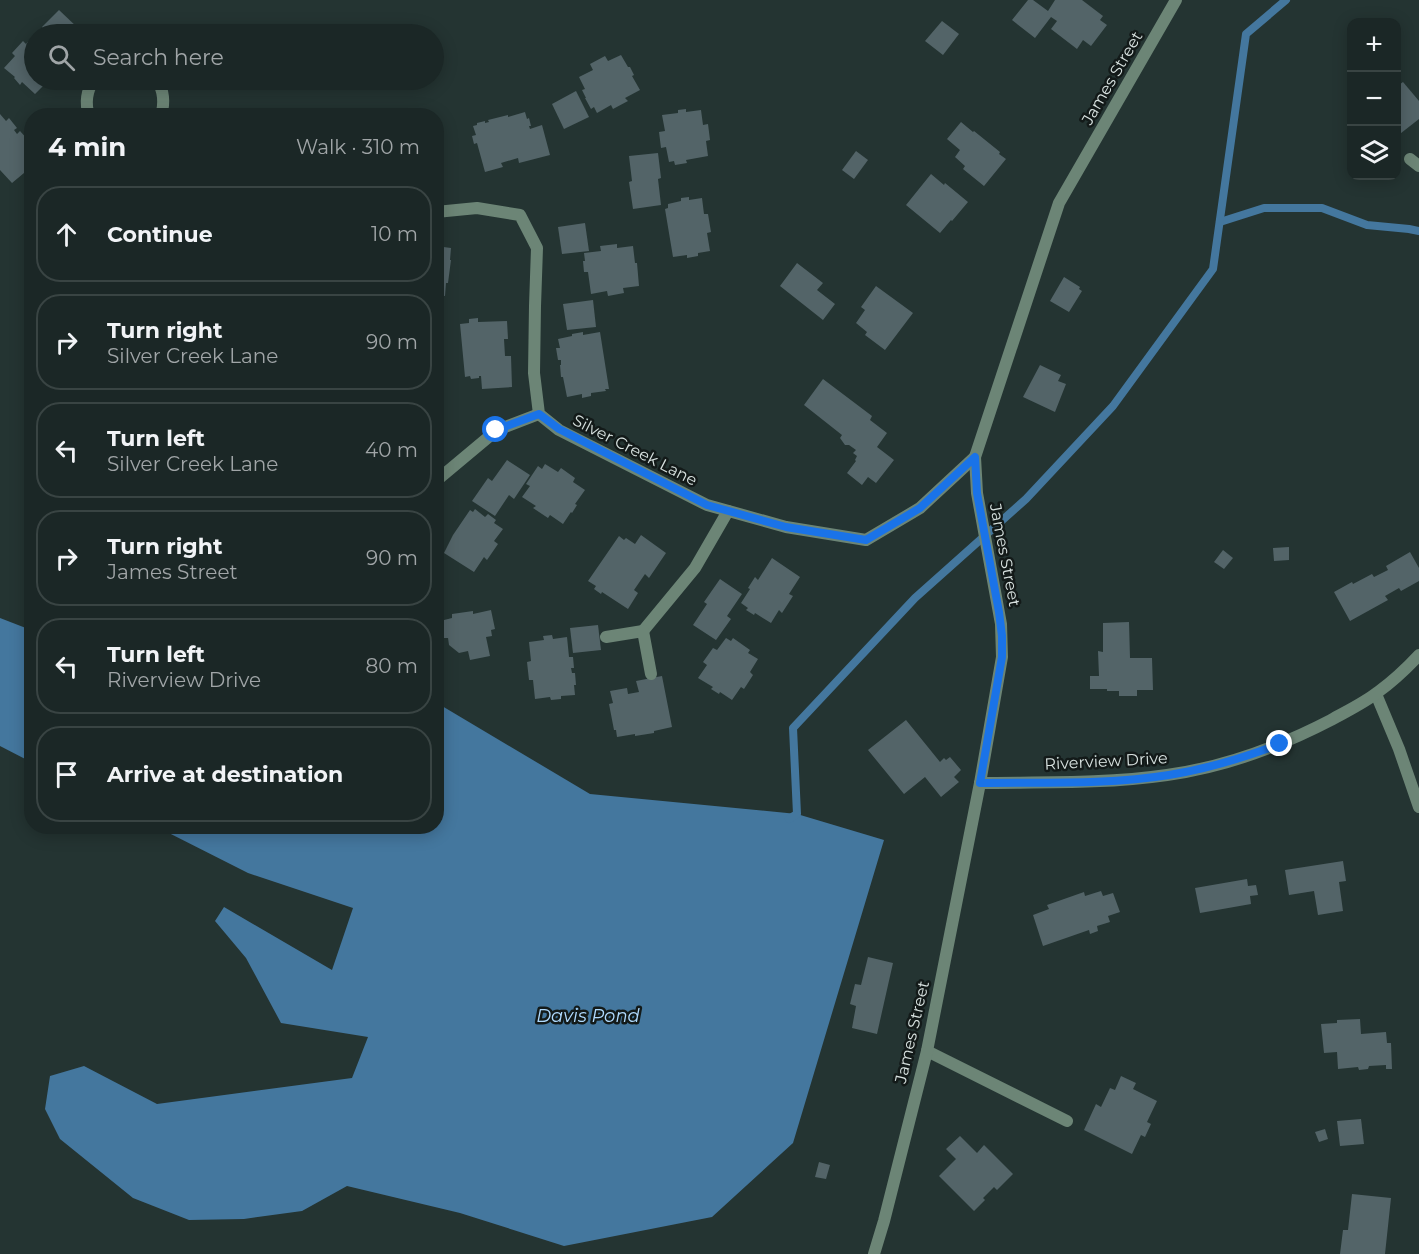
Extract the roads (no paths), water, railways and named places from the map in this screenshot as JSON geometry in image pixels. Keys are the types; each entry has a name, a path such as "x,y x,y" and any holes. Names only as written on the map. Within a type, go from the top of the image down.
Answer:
{"street":[{"name":"James Street","path":"874,1254 927,1051 980,783 1002,657 1001,624 977,493 975,457 1059,203 1176,0"},
{"path":"87,108 89,90"},
{"path":"162,90 164,100 162,108"},
{"path":"444,211 477,208 520,215 537,248 534,373 539,414 496,430 444,474"},
{"name":"Silver Creek Lane","path":"539,414 569,435 707,505 786,527 866,540 920,508 975,457"},
{"path":"606,638 643,631 695,568 728,511"},
{"path":"643,631 651,674"},
{"name":"Riverview Drive","path":"980,783 1138,778 1194,771 1228,762 1280,744 1348,711 1376,694 1419,655"},
{"path":"1376,694 1399,749 1419,807"},
{"path":"927,1051 1067,1121"}],"water":[{"path":"0,618 24,627 24,758 0,746"},
{"name":"Davis Pond","path":"444,707 590,794 797,814 884,840 793,1143 712,1217 564,1246 460,1213 347,1186 302,1211 244,1219 189,1220 133,1198 60,1139 45,1109 50,1076 84,1066 157,1104 352,1078 368,1037 281,1023 246,958 215,921 224,907 332,970 353,908 248,873 171,834 444,834"}],"waterway":[{"path":"789,819 797,814 793,728 915,598 1026,499 1113,406 1213,269 1246,34 1286,0"},
{"path":"1220,222 1264,208 1322,208 1367,225 1419,231"}]}
